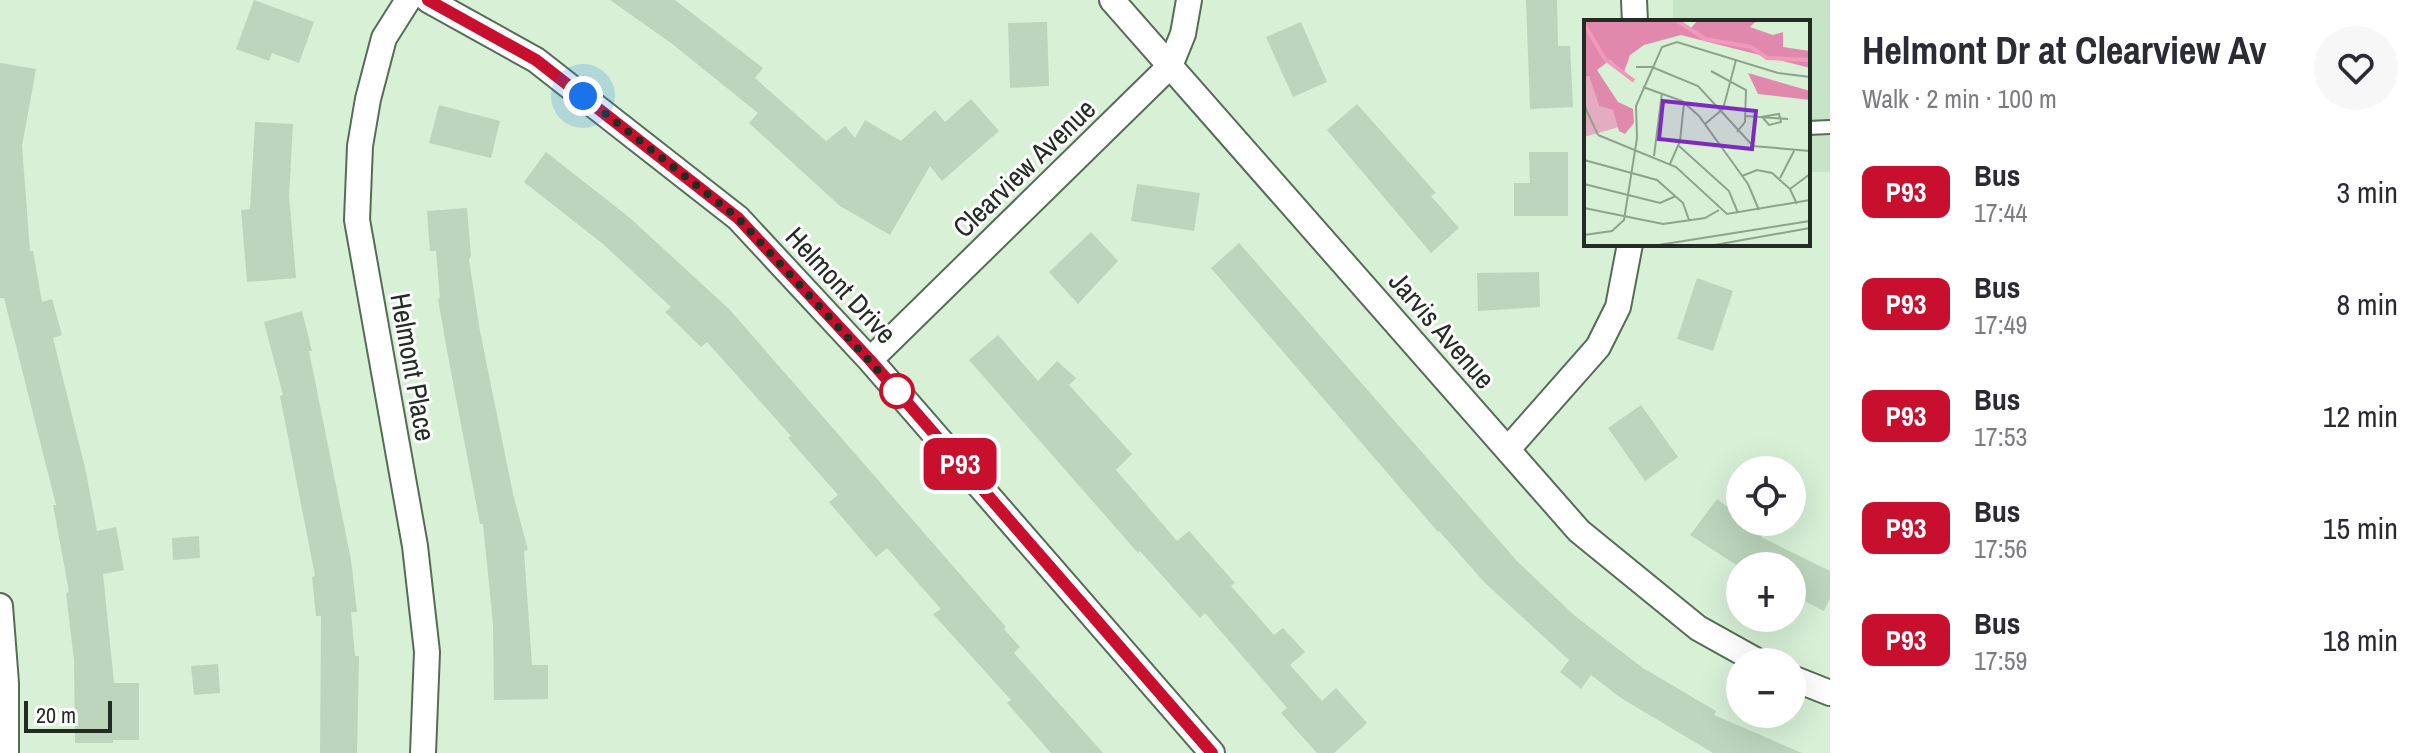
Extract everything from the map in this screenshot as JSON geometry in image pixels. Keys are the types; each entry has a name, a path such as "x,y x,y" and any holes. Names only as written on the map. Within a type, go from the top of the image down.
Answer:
{"street":[{"name":"Helmont Place","path":"408,0 384,38 368,99 360,146 357,220 415,546 427,652 423,753"},
{"name":"Helmont Drive","path":"428,0 536,60 738,218 870,360 1212,753"},
{"name":"Jarvis Avenue","path":"1112,0 1579,531 1698,628 1734,648"},
{"name":"Clearview Avenue","path":"870,360 1170,66 1183,34 1189,0"},
{"path":"1634,0 1635,20"},
{"path":"1508,449 1598,347 1618,307 1630,246"},
{"path":"0,606 6,683 6,753"},
{"path":"1806,684 1830,693"}],"lane":[{"path":"1810,128 1830,127"}],"shaded area":[{"path":"1673,0 1830,0 1830,172 1810,172 1810,20 1673,20"}],"building":[{"path":"254,0 314,22 299,63 272,53 269,61 236,49"},
{"path":"610,0 675,0 763,68 755,78 826,141 845,126 855,138 865,120 901,141 935,110 945,122 971,99 999,131 942,181 930,166 890,235 840,206 749,123 758,113 671,43"},
{"path":"1526,0 1557,0 1558,46 1570,46 1573,107 1530,109"},
{"path":"1047,22 1049,86 1010,88 1008,23"},
{"path":"1301,22 1327,82 1293,97 1266,37"},
{"path":"0,63 36,69 22,146 30,251 33,251 42,302 52,299 62,335 53,338 97,531 116,527 124,570 103,574 114,683 139,683 139,740 75,743 74,660 66,593 69,592 53,505 56,505 4,298 0,298"},
{"path":"1357,104 1436,193 1431,196 1459,228 1431,253 1327,130"},
{"path":"439,105 500,121 491,158 429,143"},
{"path":"255,122 293,124 289,196 296,278 247,282 241,210 250,209"},
{"path":"546,152 630,218 730,310 1006,627 1004,629 1020,647 1014,653 1103,753 1051,753 1007,703 1011,700 933,614 941,609 887,548 876,557 829,502 838,495 788,438 791,436 707,342 701,347 665,312 671,307 603,244 524,182"},
{"path":"1529,152 1568,152 1568,216 1514,216 1514,183 1530,183"},
{"path":"1137,184 1200,193 1194,231 1131,221"},
{"path":"467,208 469,260 480,331 513,494 528,550 524,551 532,665 548,665 548,699 494,700 493,624 483,524 480,524 448,356 438,299 436,251 430,251 427,211"},
{"path":"1091,232 1118,261 1078,304 1049,272"},
{"path":"1239,243 1517,561 1575,616 1643,668 1716,711 1714,715 1726,720 1726,728 1744,728 1802,753 1713,753 1621,698 1591,675 1581,689 1560,672 1569,660 1485,583 1438,532 1211,268"},
{"path":"1539,272 1540,307 1478,311 1477,273"},
{"path":"1697,278 1733,291 1713,351 1677,339"},
{"path":"302,311 351,560 357,612 351,612 355,656 359,656 357,753 320,753 321,616 316,616 312,577 315,576 280,396 283,395 264,322"},
{"path":"998,335 1038,381 1057,361 1076,378 1069,385 1132,454 1116,470 1177,541 1189,531 1235,583 1231,586 1274,635 1283,628 1305,652 1290,665 1322,701 1336,688 1367,723 1334,753 1317,753 1281,713 1287,708 1205,613 1200,618 1140,551 1138,553 969,360"},
{"path":"1641,405 1678,457 1645,481 1608,428"},
{"path":"1717,499 1726,506 1726,536 1762,536 1791,552 1726,552 1726,558 1690,535"},
{"path":"199,536 200,558 173,560 172,538"},
{"path":"1806,559 1830,571 1830,598 1824,611 1806,602"},
{"path":"218,664 220,693 194,695 191,666"}],"bus line":[{"name":"P93","path":"428,0 536,60 738,218 870,360 1212,753"}],"route":[{"path":"583,96 738,218 897,391"}]}
